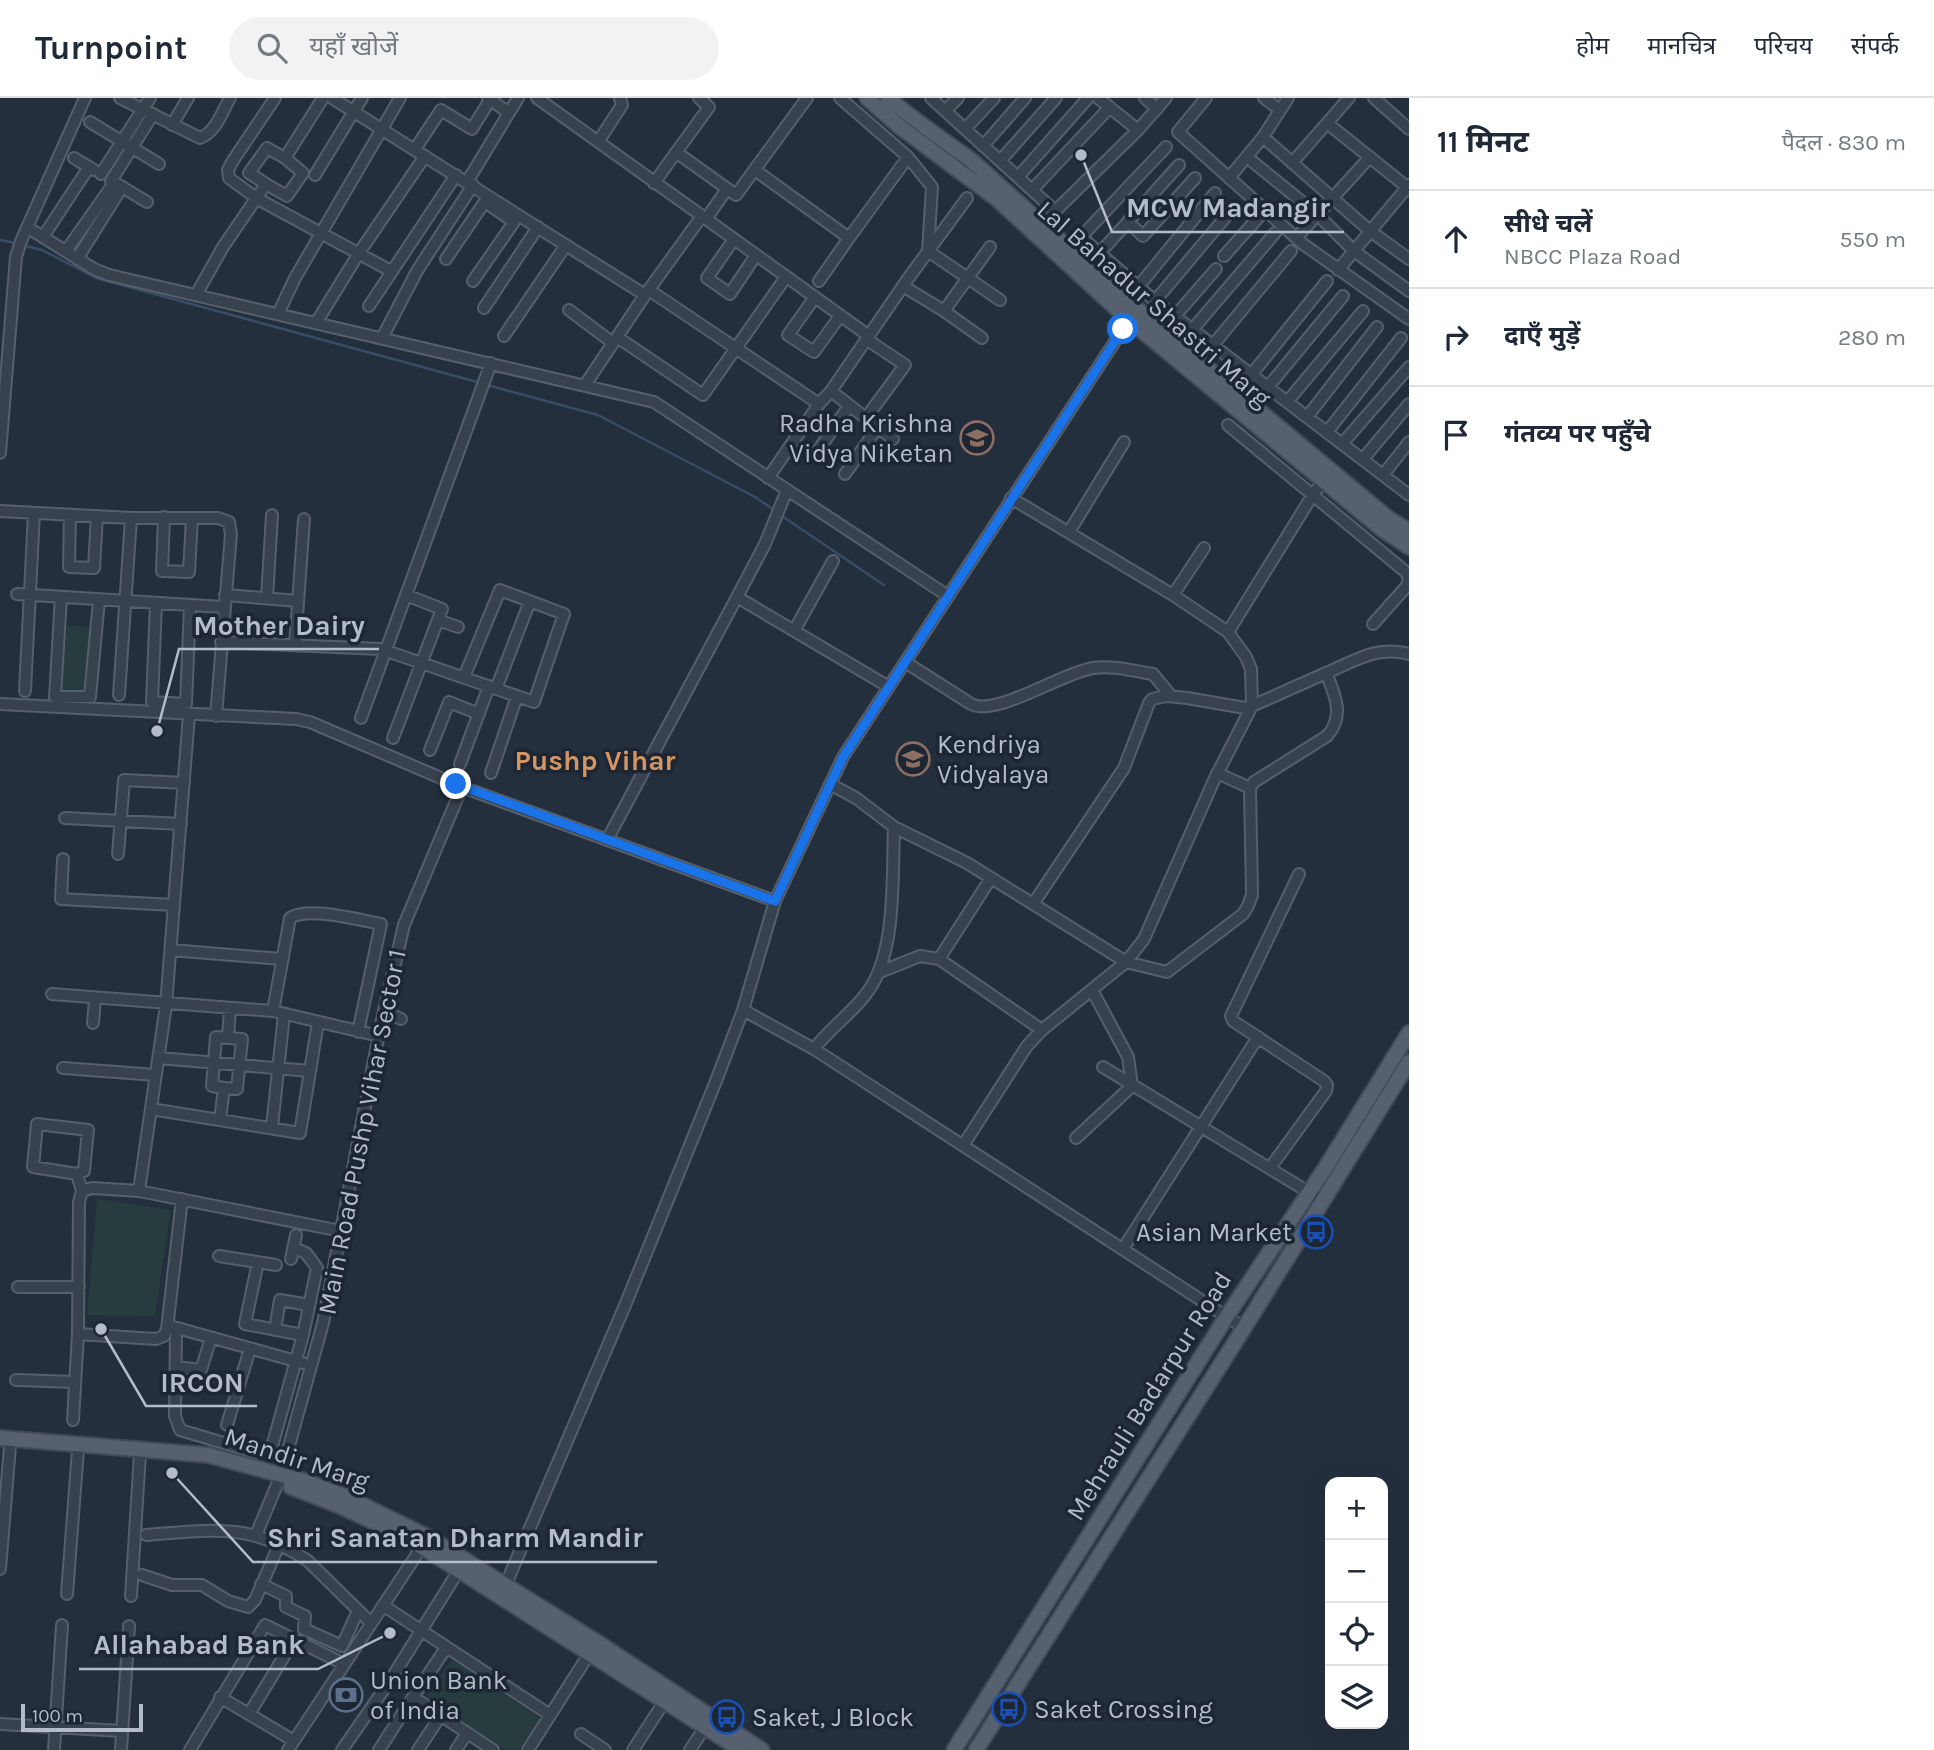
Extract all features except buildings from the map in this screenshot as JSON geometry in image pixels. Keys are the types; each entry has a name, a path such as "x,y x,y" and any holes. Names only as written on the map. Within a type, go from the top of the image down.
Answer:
{"main road":[{"name":"Lal Bahadur Shastri Marg","path":"867,98 900,127 997,199 1129,320 1383,530 1409,547"},
{"name":"Lal Bahadur Shastri Marg","path":"888,98 920,125 971,160 1131,304 1389,519 1409,531"},
{"name":"Mehrauli Badarpur Road","path":"954,1750 1227,1316 1409,1034"},
{"name":"Mehrauli Badarpur Road","path":"976,1750 1409,1062"},
{"name":"Mandir Marg","path":"3,1443 140,1454 205,1464 344,1496 506,1584 762,1750"},
{"name":"Mandir Marg","path":"3,1443 208,1455 279,1479"},
{"name":"Mandir Marg","path":"425,1542 459,1570 741,1750"},
{"path":"1011,1660 1026,1669"}],"street":[{"path":"0,453 16,257 20,241 85,98"},
{"path":"120,98 200,138 207,136 230,98"},
{"path":"78,259 128,144 148,112 150,98"},
{"path":"172,125 188,98"},
{"path":"275,98 228,170 229,178 256,198 391,271"},
{"path":"285,158 323,98"},
{"path":"332,98 470,183 514,222 473,281"},
{"path":"315,175 362,98"},
{"path":"278,314 295,278 400,98"},
{"path":"316,323 420,153 441,110 472,129 489,98 509,113"},
{"path":"382,338 417,271 518,98"},
{"path":"537,98 815,297 905,365 866,418"},
{"path":"654,183 709,107 699,98"},
{"path":"676,152 736,195 807,98"},
{"path":"840,98 908,157 932,187 928,251"},
{"path":"931,98 1055,211"},
{"path":"946,111 958,98"},
{"path":"965,129 994,98"},
{"path":"984,146 1026,98"},
{"path":"1000,161 1056,98"},
{"path":"1018,177 1088,98"},
{"path":"1098,98 1138,130"},
{"path":"1145,98 1157,109"},
{"path":"1042,223 1138,130 1166,98"},
{"path":"1206,98 1178,132 1296,238 1409,319"},
{"path":"1264,98 1280,110"},
{"path":"1229,178 1263,137 1288,98"},
{"path":"1292,163 1349,98"},
{"path":"1374,98 1409,129"},
{"path":"598,142 623,100"},
{"path":"1032,190 1110,107"},
{"path":"90,122 159,164"},
{"path":"1327,123 1370,157 1406,193 1338,270"},
{"path":"1263,137 1370,231 1409,259"},
{"path":"1166,147 1081,237 1192,330 1383,475 1407,488"},
{"path":"267,148 285,158 303,173 287,196 249,173 267,148"},
{"path":"819,281 908,157"},
{"path":"1247,157 1318,215 1354,251 1409,291"},
{"path":"1296,238 1370,157"},
{"path":"74,158 147,202"},
{"path":"1089,265 1179,165"},
{"path":"43,237 89,167"},
{"path":"755,170 849,238"},
{"path":"369,306 456,175"},
{"path":"1128,222 1143,236 1195,178"},
{"path":"66,251 112,181"},
{"path":"196,295 223,247 266,184"},
{"path":"585,385 647,293 727,189"},
{"path":"1139,287 1215,193"},
{"path":"768,478 967,198"},
{"path":"487,199 647,293 819,404"},
{"path":"446,258 487,199"},
{"path":"1155,301 1234,207"},
{"path":"1224,256 1265,210"},
{"path":"27,227 108,275 654,402 948,596"},
{"path":"484,308 538,227"},
{"path":"1192,330 1275,233"},
{"path":"734,239 707,278 730,294 756,255"},
{"path":"504,336 566,245"},
{"path":"944,311 990,247"},
{"path":"928,251 1000,300"},
{"path":"1213,345 1291,251"},
{"path":"1175,316 1216,269"},
{"path":"569,310 704,395 786,277"},
{"path":"1251,375 1327,281"},
{"path":"903,286 982,338"},
{"path":"1268,387 1343,296"},
{"path":"815,297 788,335 814,352 840,316"},
{"path":"1287,402 1363,311"},
{"path":"506,1584 631,1291 743,1010 775,901 843,757 1129,320"},
{"path":"1307,417 1377,327"},
{"path":"1327,432 1401,338"},
{"path":"361,718 491,363"},
{"path":"1342,444 1409,367"},
{"path":"831,391 893,439"},
{"path":"1363,459 1409,404"},
{"path":"815,455 849,406"},
{"path":"1227,425 1407,573 1409,580 1406,587 1373,624"},
{"path":"845,474 878,427"},
{"path":"1069,532 1124,442"},
{"path":"1383,475 1409,442"},
{"path":"1228,632 1323,481"},
{"path":"607,840 765,544 787,490"},
{"path":"964,1144 1017,1058 1042,1030 1126,962 1144,939 1217,773 1252,706 1251,669 1228,632 1173,595 1011,498"},
{"path":"0,511 131,518 219,518 229,522 231,534 216,716"},
{"path":"25,691 34,513"},
{"path":"70,515 69,567 94,568 97,516"},
{"path":"267,598 272,515"},
{"path":"164,517 162,571 189,572 192,518"},
{"path":"119,695 131,518"},
{"path":"295,645 304,519"},
{"path":"1173,595 1203,548"},
{"path":"794,631 833,561"},
{"path":"221,642 386,650 534,702 564,614 500,590 464,677"},
{"path":"18,594 223,607"},
{"path":"225,595 298,601"},
{"path":"393,738 424,663 442,609 406,595"},
{"path":"61,597 55,697 90,697 99,600"},
{"path":"737,597 889,687"},
{"path":"460,764 478,714 493,688 530,601"},
{"path":"156,603 152,702 186,704 190,606"},
{"path":"438,620 458,627"},
{"path":"1033,904 1124,768 1149,703 1157,697 1171,696 1245,708 1375,652 1396,650 1409,654"},
{"path":"905,662 971,704 982,708 1014,699 1059,678 1095,667 1153,674 1171,696"},
{"path":"830,784 856,798 894,827 991,878 1126,962 1167,972 1243,914 1252,895 1250,788 1334,729 1338,702 1326,673"},
{"path":"491,773 517,696"},
{"path":"430,750 449,702 478,714"},
{"path":"0,704 296,719 310,722 462,787 775,901"},
{"path":"139,1191 166,1004 189,715"},
{"path":"1217,773 1250,788"},
{"path":"118,854 124,780 184,783"},
{"name":"Main Road Pushp Vihar Sector 1","path":"256,1535 279,1479 323,1323 384,1011 404,925 462,787"},
{"path":"65,818 181,824"},
{"path":"814,1049 827,1032 865,995 880,972 889,933 894,827"},
{"path":"63,859 61,899 174,905"},
{"path":"1270,1168 1327,1086 1324,1081 1233,1021 1231,1016 1299,874"},
{"path":"939,959 991,878"},
{"path":"272,1127 279,1068 281,959 290,918 297,914 314,913 381,924 358,1032"},
{"path":"171,950 281,959"},
{"path":"880,972 920,956 939,959 1042,1030"},
{"path":"1092,989 1128,1057 1132,1086"},
{"path":"52,995 279,1012 379,1037"},
{"path":"93,1023 95,999"},
{"path":"228,1038 230,1009"},
{"path":"743,1010 814,1049 964,1144 1244,1328"},
{"path":"384,1011 401,1019"},
{"path":"151,1109 300,1133 318,1022"},
{"path":"216,1037 242,1039 237,1089 212,1086 214,1063 216,1037"},
{"path":"1123,1248 1258,1037"},
{"path":"159,1058 310,1071"},
{"path":"1102,1067 1310,1191 1322,1202"},
{"path":"63,1068 156,1076"},
{"path":"1076,1138 1132,1086"},
{"path":"220,1119 224,1088"},
{"path":"37,1124 88,1130 84,1171 77,1174 33,1167 37,1124"},
{"path":"74,1420 79,1202 82,1191 77,1174"},
{"path":"82,1191 92,1188 139,1191 341,1231"},
{"path":"181,1199 172,1327 176,1367 175,1416 180,1430 261,1453 273,1443 303,1335 317,1268 306,1254 292,1253 296,1234"},
{"path":"219,1255 275,1265"},
{"path":"258,1262 245,1324 303,1335"},
{"path":"18,1287 79,1287"},
{"path":"275,1330 280,1300 309,1305"},
{"path":"78,1334 156,1339 164,1336 172,1327"},
{"path":"172,1327 312,1366"},
{"path":"176,1367 201,1370 211,1338"},
{"path":"227,1425 250,1349"},
{"path":"16,1380 75,1382"},
{"path":"0,1569 3,1443"},
{"path":"67,1594 78,1450"},
{"path":"131,1596 140,1454"},
{"path":"146,1535 237,1530 256,1535 308,1561 371,1623"},
{"path":"220,1697 249,1714 291,1746 425,1542"},
{"path":"142,1575 172,1585 202,1585 228,1601 244,1607 252,1605 279,1545"},
{"path":"342,1750 459,1570"},
{"path":"261,1584 286,1595 285,1607 305,1616 304,1629 354,1650"},
{"path":"384,1606 550,1715"},
{"path":"343,1644 358,1611"},
{"path":"54,1750 62,1625"},
{"path":"190,1750 265,1625 344,1664"},
{"path":"121,1750 130,1626"},
{"path":"249,1714 294,1640"},
{"path":"379,1750 446,1648"},
{"path":"528,1750 589,1654"},
{"path":"413,1696 493,1750"},
{"path":"633,1750 664,1702"},
{"path":"418,1750 441,1715"},
{"path":"0,1724 122,1731"},
{"path":"690,1750 705,1727"},
{"path":"456,1750 467,1733"},
{"path":"581,1734 605,1750"}],"green space":[{"path":"67,626 98,627 94,694 61,695"},
{"path":"97,1199 171,1210 155,1316 87,1315"},
{"path":"452,1658 540,1718 519,1750 505,1750 426,1697"}],"waterway":[{"path":"0,240 16,243"},
{"path":"22,245 42,250 96,278 481,383"},
{"path":"487,385 598,415 755,497 774,510"},
{"path":"779,514 884,585"}],"place":[{"name":"MCW Madangir","path":"1081,155"},
{"name":"Radha Krishna Vidya Niketan","path":"977,438"},
{"name":"Mother Dairy","path":"157,731"},
{"name":"Kendriya Vidyalaya","path":"913,759"},
{"name":"Asian Market","path":"1316,1232"},
{"name":"IRCON","path":"101,1329"},
{"name":"Shri Sanatan Dharm Mandir","path":"172,1473"},
{"name":"Allahabad Bank","path":"390,1633"},
{"name":"Union Bank of India","path":"346,1695"},
{"name":"Saket Crossing","path":"1009,1709"},
{"name":"Saket, J Block","path":"727,1717"}],"district":[{"name":"Pushp Vihar","path":"595,760"}],"route":[{"path":"456,784 775,901 843,757 1123,329"}]}
